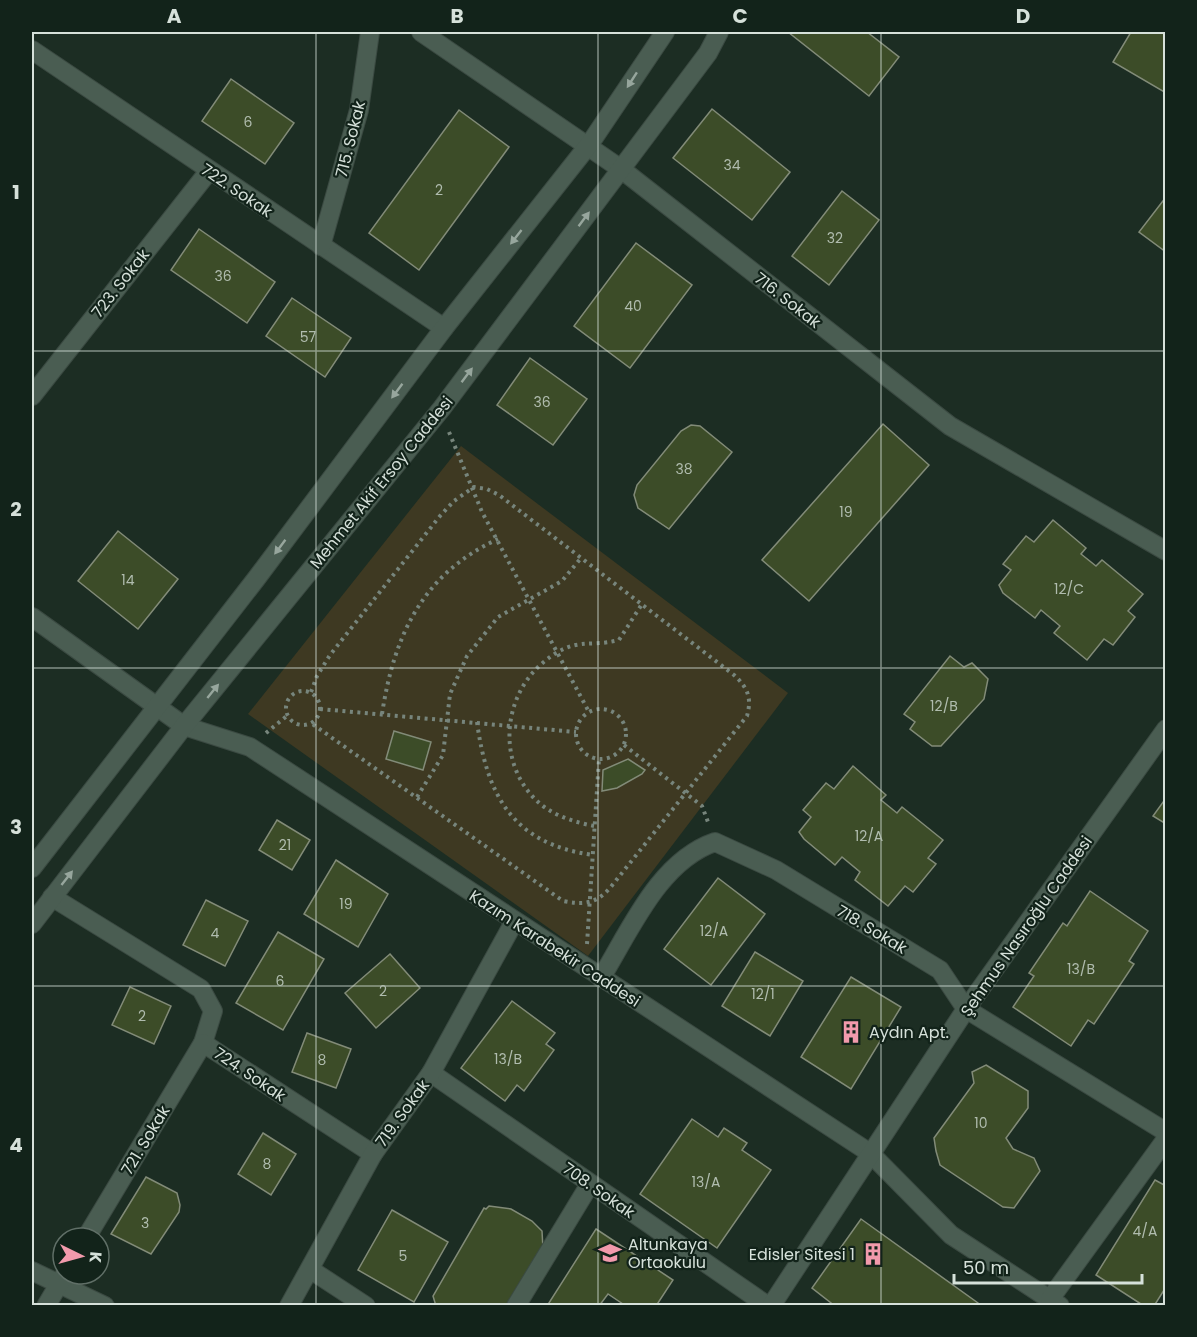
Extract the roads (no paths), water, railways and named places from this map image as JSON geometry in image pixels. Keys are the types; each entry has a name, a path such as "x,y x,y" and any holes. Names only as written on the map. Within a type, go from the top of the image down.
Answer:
{"street":[{"name":"715. Sokak","path":"321,246 359,110 370,32"},
{"name":"716. Sokak","path":"422,32 621,169 950,426 1166,551"},
{"path":"32,868 256,579 444,328 587,147 665,32"},
{"name":"Mehmet Akif Ersoy Caddesi","path":"32,924 184,726 442,408 708,53 719,32"},
{"name":"722. Sokak","path":"32,50 208,171 444,328"},
{"name":"723. Sokak","path":"32,396 208,171"},
{"name":"Kazım Karabekir Caddesi","path":"32,617 184,726 250,747 870,1153 951,1235 1055,1302"},
{"name":"Şehmus Nasıroğlu Caddesi","path":"770,1305 966,1009 1166,729"},
{"name":"718. Sokak","path":"601,978 661,881 698,848 715,842 776,870 940,970 966,1009 1166,1132"},
{"name":"724. Sokak","path":"52,897 201,989 213,1011 203,1042 373,1154"},
{"name":"719. Sokak","path":"289,1305 311,1270 373,1154 431,1073 514,922"},
{"name":"721. Sokak","path":"93,1226 203,1042"},
{"name":"708. Sokak","path":"431,1073 590,1184 770,1305"},
{"path":"1055,1302 1166,1139"},
{"path":"516,1305 590,1184"},
{"path":"311,1270 366,1305"},
{"path":"32,1271 51,1276"},
{"path":"46,1305 58,1286"},
{"path":"74,1286 105,1305"}],"place":[{"name":"Aydın Apt.","path":"851,1032"},
{"name":"Altunkaya Ortaokulu","path":"610,1253"},
{"name":"Edisler Sitesi 1","path":"873,1254"}]}
